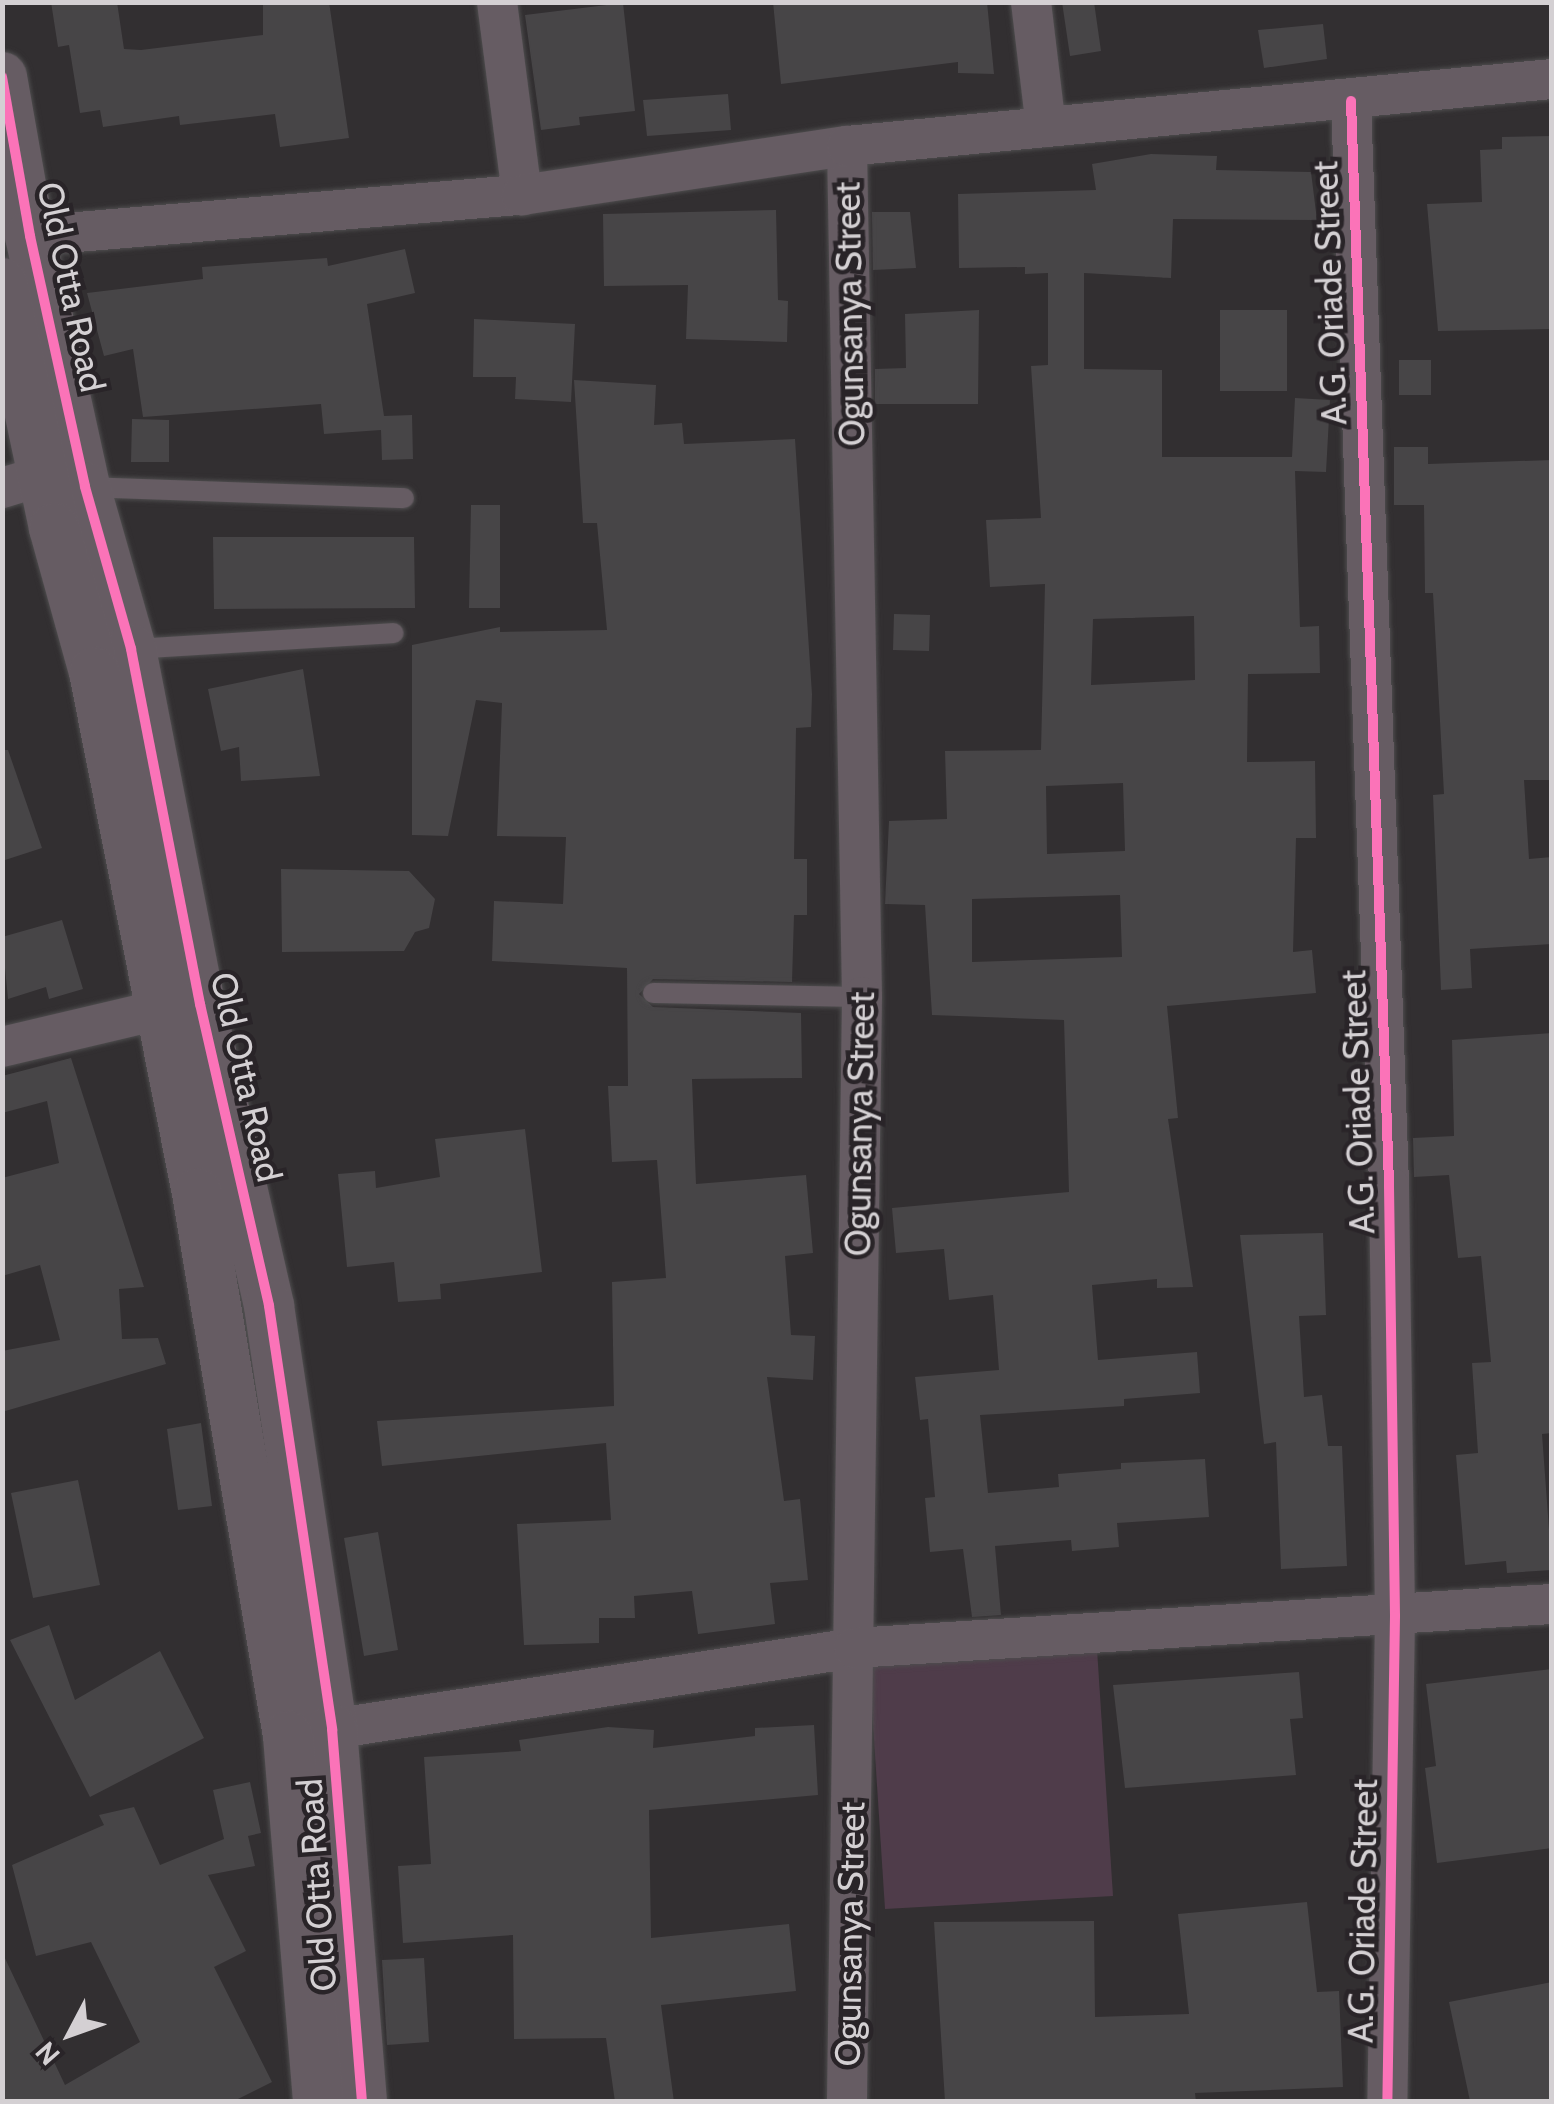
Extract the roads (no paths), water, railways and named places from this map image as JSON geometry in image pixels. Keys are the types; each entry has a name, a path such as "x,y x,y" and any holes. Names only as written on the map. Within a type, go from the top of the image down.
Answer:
{"street":[{"path":"496,2 522,195"},
{"path":"1031,2 1046,127"},
{"name":"Old Otta Road","path":"2,78 30,236 44,483 130,649 220,1189 288,1736 318,2102"},
{"path":"30,236 522,195 847,146 1552,79"},
{"name":"A.G. Oriade Street","path":"1351,101 1389,1186 1396,1616 1388,2102"},
{"name":"Ogunsanya Street","path":"847,146 862,997 847,2102"},
{"name":"Old Otta Road","path":"2,283 44,483 94,672 158,1010 220,1189 269,1306 332,1729 362,2102"},
{"path":"2,1048 158,1010"},
{"path":"332,1729 854,1648 1552,1604"}],"lane":[{"path":"44,483 404,498"},
{"path":"130,649 394,633"},
{"path":"652,994 862,997"}]}
